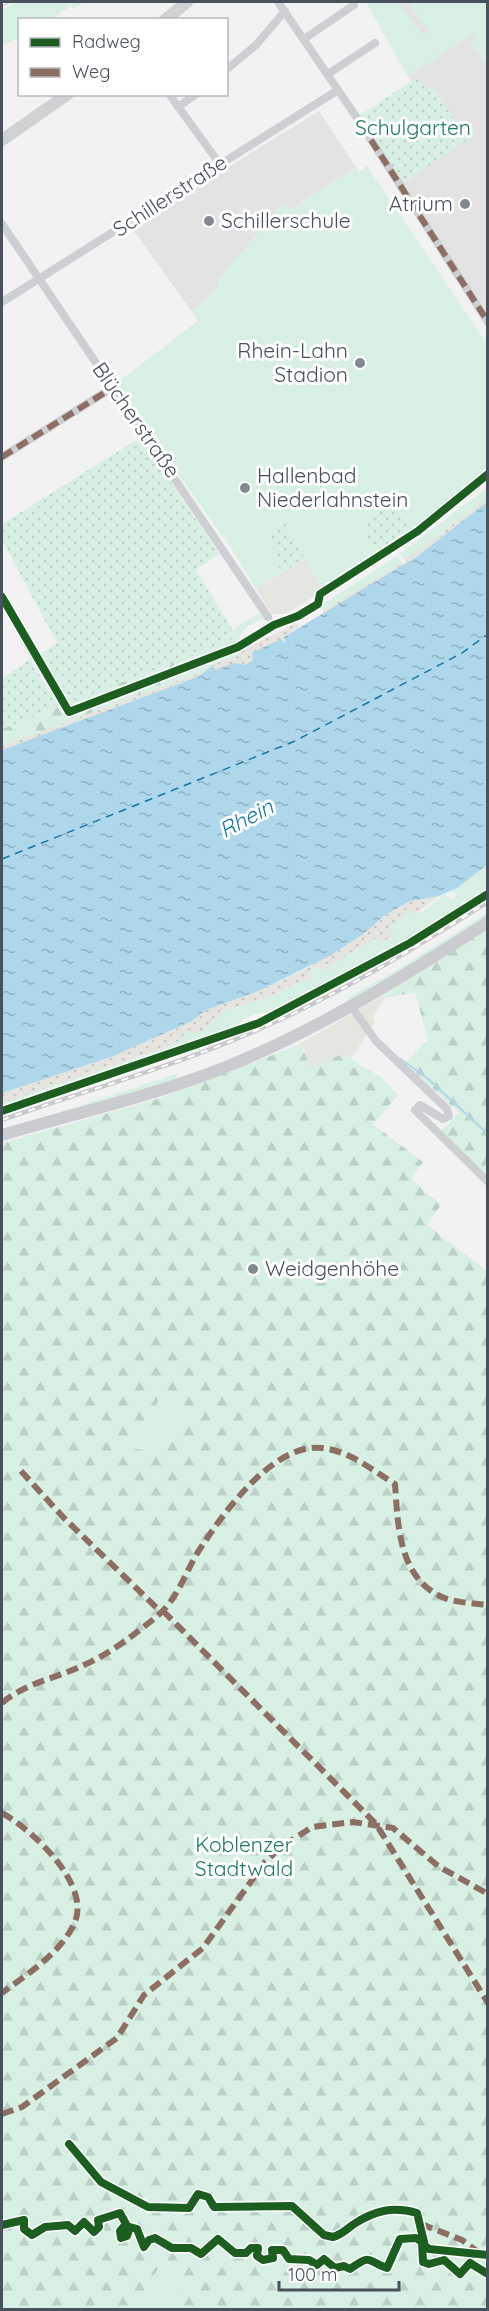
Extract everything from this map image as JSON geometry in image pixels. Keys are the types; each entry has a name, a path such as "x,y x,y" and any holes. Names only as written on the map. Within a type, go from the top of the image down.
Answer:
{"main road":[{"path":"2,1135 192,1080 280,1044 351,1006 488,922"}],"street":[{"path":"167,18 187,2"},
{"path":"279,2 488,322"},
{"path":"304,39 354,5"},
{"path":"228,68 256,45 285,11"},
{"path":"328,74 375,43"},
{"name":"Schillerstraße","path":"2,302 338,90"},
{"path":"2,140 65,96"},
{"path":"170,96 219,163"},
{"path":"178,107 193,96"},
{"name":"Blücherstraße","path":"2,224 268,617"},
{"path":"2,457 112,387"},
{"path":"2,597 34,656"},
{"path":"351,1006 376,1041 447,1109 449,1116 443,1119 420,1105 414,1108 416,1112 488,1182"}],"shaded area":[{"path":"366,2 487,2 487,317 402,184 453,147 408,76"},
{"name":"Schillerschule","path":"319,111 356,167 290,210 283,204 221,277 216,289 192,312 134,231 201,184"},
{"path":"305,559 323,591 286,614 272,614 256,589"},
{"path":"384,995 385,998 373,1016 375,1022 351,1059 342,1054 312,1069 302,1046 296,1046"}],"green space":[{"path":"18,2 84,2 73,9 70,6 53,18 18,18 18,38 2,45 2,9"},
{"path":"366,2 399,2 422,35 428,31 408,2 487,2 487,65 471,42 476,39 473,34 408,76"},
{"name":"Schulgarten","path":"418,77 426,89 432,86 468,139 402,184 360,115"},
{"path":"367,166 487,344 487,471 414,530 393,503 360,523 378,555 323,591 284,521 268,530 281,573 256,589 232,549 114,385 198,321 192,312 216,289 221,277 283,203 291,210 356,167 359,172"},
{"path":"141,437 219,554 196,570 237,637 72,702 43,652 57,643 2,540 2,524"},
{"path":"487,476 487,482 399,550 397,548 432,522"},
{"path":"487,488 487,499 405,560 400,553"},
{"path":"393,503 414,530 378,555 360,523"},
{"path":"284,521 305,559 281,573 268,530"},
{"path":"397,556 402,563 323,611 320,606"},
{"path":"261,612 266,620 253,623 243,631 239,639 241,644 234,648 238,656 202,672 194,654 237,637 233,629"},
{"path":"43,652 72,702 67,704 43,659 37,655"},
{"path":"193,654 202,672 2,746 2,729"},
{"path":"32,658 43,669 62,705 58,707"},
{"path":"30,659 58,707 2,729 2,679"},
{"path":"487,865 487,892 405,944 308,996 289,1000 274,1013 251,1016 241,1021 232,1031 2,1109 2,1103 164,1048 186,1031 205,1030 225,1010 263,999 309,978 310,970 336,962 376,938 392,934 388,928 409,909 421,913 444,894 452,900 457,895 451,891"},
{"path":"487,913 487,918 349,1002 348,997 393,972"},
{"path":"487,928 487,1175 441,1131 459,1113 405,1063 428,1040 415,992 385,998 384,995"},
{"name":"Koblenzer Stadtwald","path":"296,1046 301,1046 312,1068 342,1054 381,1077 398,1095 373,1124 423,1162 411,1179 441,1205 427,1225 487,1271 487,2309 169,2309 187,2267 163,2262 149,2282 140,2309 2,2309 2,1143 154,1100","holes":["160,1394 178,1402 179,1423 173,1436 164,1447 159,1452 136,1449 130,1437 150,1419"]},
{"path":"179,1073 173,1082 2,1131"},
{"path":"160,1394 178,1402 180,1416 176,1430 159,1452 136,1449 130,1437 150,1419"},
{"path":"162,2262 187,2267 169,2309 140,2310 149,2282"}],"sand":[{"path":"487,499 487,502 407,563 405,560"},
{"path":"402,563 404,565 324,614 323,611"},
{"path":"296,623 299,627 284,637 286,644 281,639 252,654 254,660 245,665 210,671 215,664 238,656 237,653"},
{"path":"202,672 197,677 2,750 2,746"},
{"path":"439,896 416,914 409,910 389,928 393,935 383,942 376,938 336,962 324,965 332,968 330,970 317,967 310,970 309,978 263,999 225,1010 205,1030 193,1033 186,1031 181,1040 164,1048 2,1103 2,1093 111,1057 192,1021 206,1010 259,991 304,970 366,932 385,915 410,901"}],"water":[{"name":"Rhein","path":"487,502 487,865 457,888 439,896 410,901 385,915 366,932 331,955 259,991 206,1010 192,1021 111,1057 2,1093 2,750 197,677 215,664 211,671 235,663 245,665 253,660 252,653 281,639 286,644 284,637 416,557"}],"waterway":[{"path":"399,1058 427,1078 488,1134"}],"ferry route":[{"path":"2,859 295,741 462,653 488,634"}],"railway":[{"path":"2,4 7,2"},
{"path":"2,1120 167,1065 264,1027 378,969 488,902"}],"marked path":[{"path":"371,140 488,322"},
{"path":"2,457 112,388"},
{"path":"2,1703 21,1690 74,1670 104,1655 156,1617 175,1595 198,1552 234,1502 267,1469 285,1457 304,1449 322,1448 342,1453 395,1484 397,1516 403,1548 417,1577 427,1588 447,1599 488,1605"},
{"path":"21,1471 63,1517 162,1613"},
{"path":"163,1611 376,1824 488,2003"},
{"path":"2,1813 43,1845 56,1860 75,1892 78,1909 68,1935 52,1954 2,1993"},
{"path":"2,2114 22,2107 117,2038 144,1995 203,1948 265,1862 280,1848 312,1827 353,1822 393,1828 438,1866 488,1894"},
{"path":"421,2224 462,2240 478,2252"}],"cycle path":[{"path":"2,597 69,712 238,647 274,625 298,616 318,604 320,594 418,531 488,474"},
{"path":"2,1111 259,1023 410,943 488,894"},
{"path":"69,2144 101,2182 148,2207 189,2208 198,2194 208,2197 214,2207 292,2206 324,2235 333,2237 376,2213 391,2210 408,2211 417,2213 425,2246 429,2249 488,2255"},
{"path":"2,2225 24,2220 24,2229 32,2235 45,2227 68,2225 75,2231 84,2222 94,2232 99,2227 98,2220 120,2213 126,2224 120,2231 121,2238 127,2236 130,2227 137,2229 144,2247 149,2240 155,2238 172,2248 191,2248 201,2254 218,2239 235,2253 246,2253 251,2248 258,2248 257,2256 263,2260 273,2258 272,2250 283,2250 289,2259 309,2260 317,2265 324,2259 335,2268 344,2266 350,2269 366,2260 387,2268 400,2239 416,2238 422,2242 423,2262 429,2264 444,2260 460,2274 470,2263 488,2274"}],"place":[{"name":"Atrium","path":"465,204"},
{"name":"Schillerschule","path":"209,221"},
{"name":"Rhein-Lahn Stadion","path":"360,363"},
{"name":"Hallenbad Niederlahnstein","path":"245,488"},
{"name":"Weidgenhöhe","path":"253,1269"}]}
